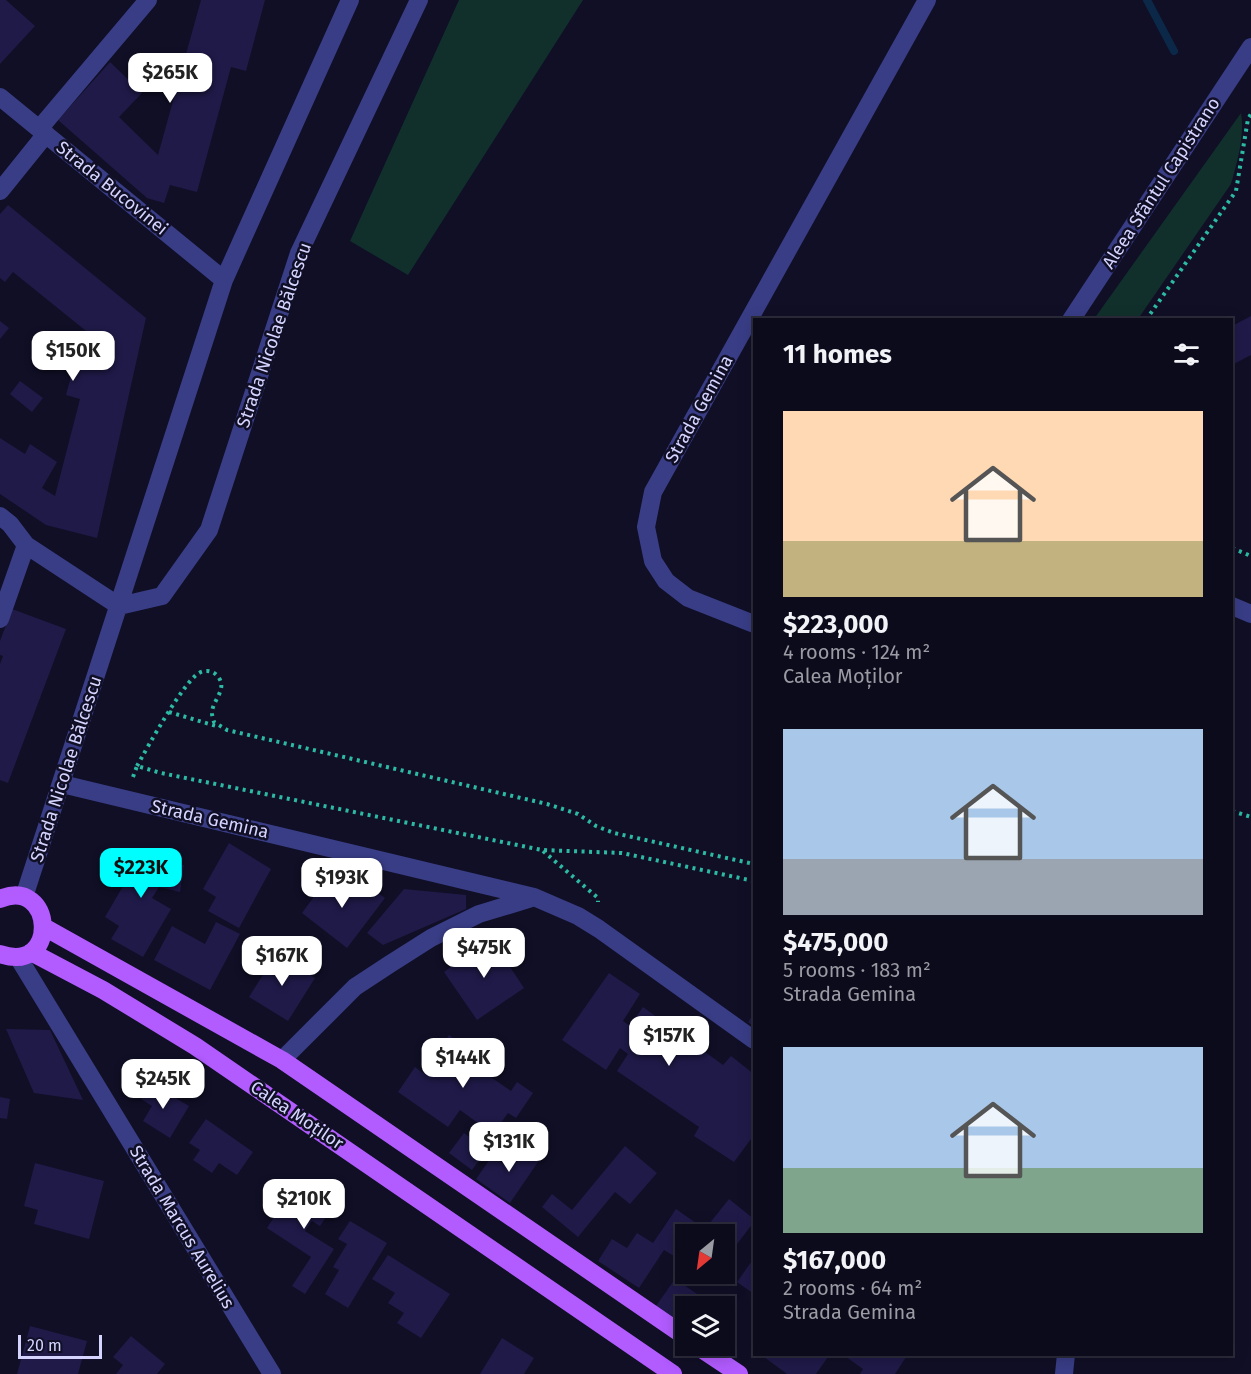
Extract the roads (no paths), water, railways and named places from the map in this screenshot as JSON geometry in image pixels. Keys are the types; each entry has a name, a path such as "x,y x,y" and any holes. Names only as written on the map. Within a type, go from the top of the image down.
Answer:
{"main road":[{"path":"0,898 24,897 39,909 43,918 44,927 38,946 10,955"},
{"name":"Calea Moților","path":"44,927 282,1060 675,1329"},
{"name":"Calea Moților","path":"10,955 103,990 195,1046 673,1374"},
{"path":"713,1356 739,1374"}],"street":[{"path":"0,191 43,132 148,0"},
{"name":"Strada Nicolae Bălcescu","path":"24,897 224,280 350,0"},
{"name":"Strada Nicolae Bălcescu","path":"119,606 162,596 209,530 299,253 419,0"},
{"name":"Strada Gemina","path":"753,624 688,598 666,581 653,561 645,527 653,492 927,0"},
{"name":"Aleea Sfântul Capistrano","path":"1072,318 1251,47"},
{"name":"Strada Bucovinei","path":"0,97 224,280"},
{"path":"0,516 10,524 26,545 119,606"},
{"path":"0,619 26,545"},
{"path":"1233,606 1251,614"},
{"name":"Strada Gemina","path":"62,784 534,897 599,928 753,1039"},
{"path":"282,1060 355,987 390,964 431,938 479,914 534,897"},
{"name":"Strada Marcus Aurelius","path":"10,955 273,1374"},
{"path":"1064,1374 1066,1356"}],"waterway":[{"path":"1147,0 1174,51"}]}
